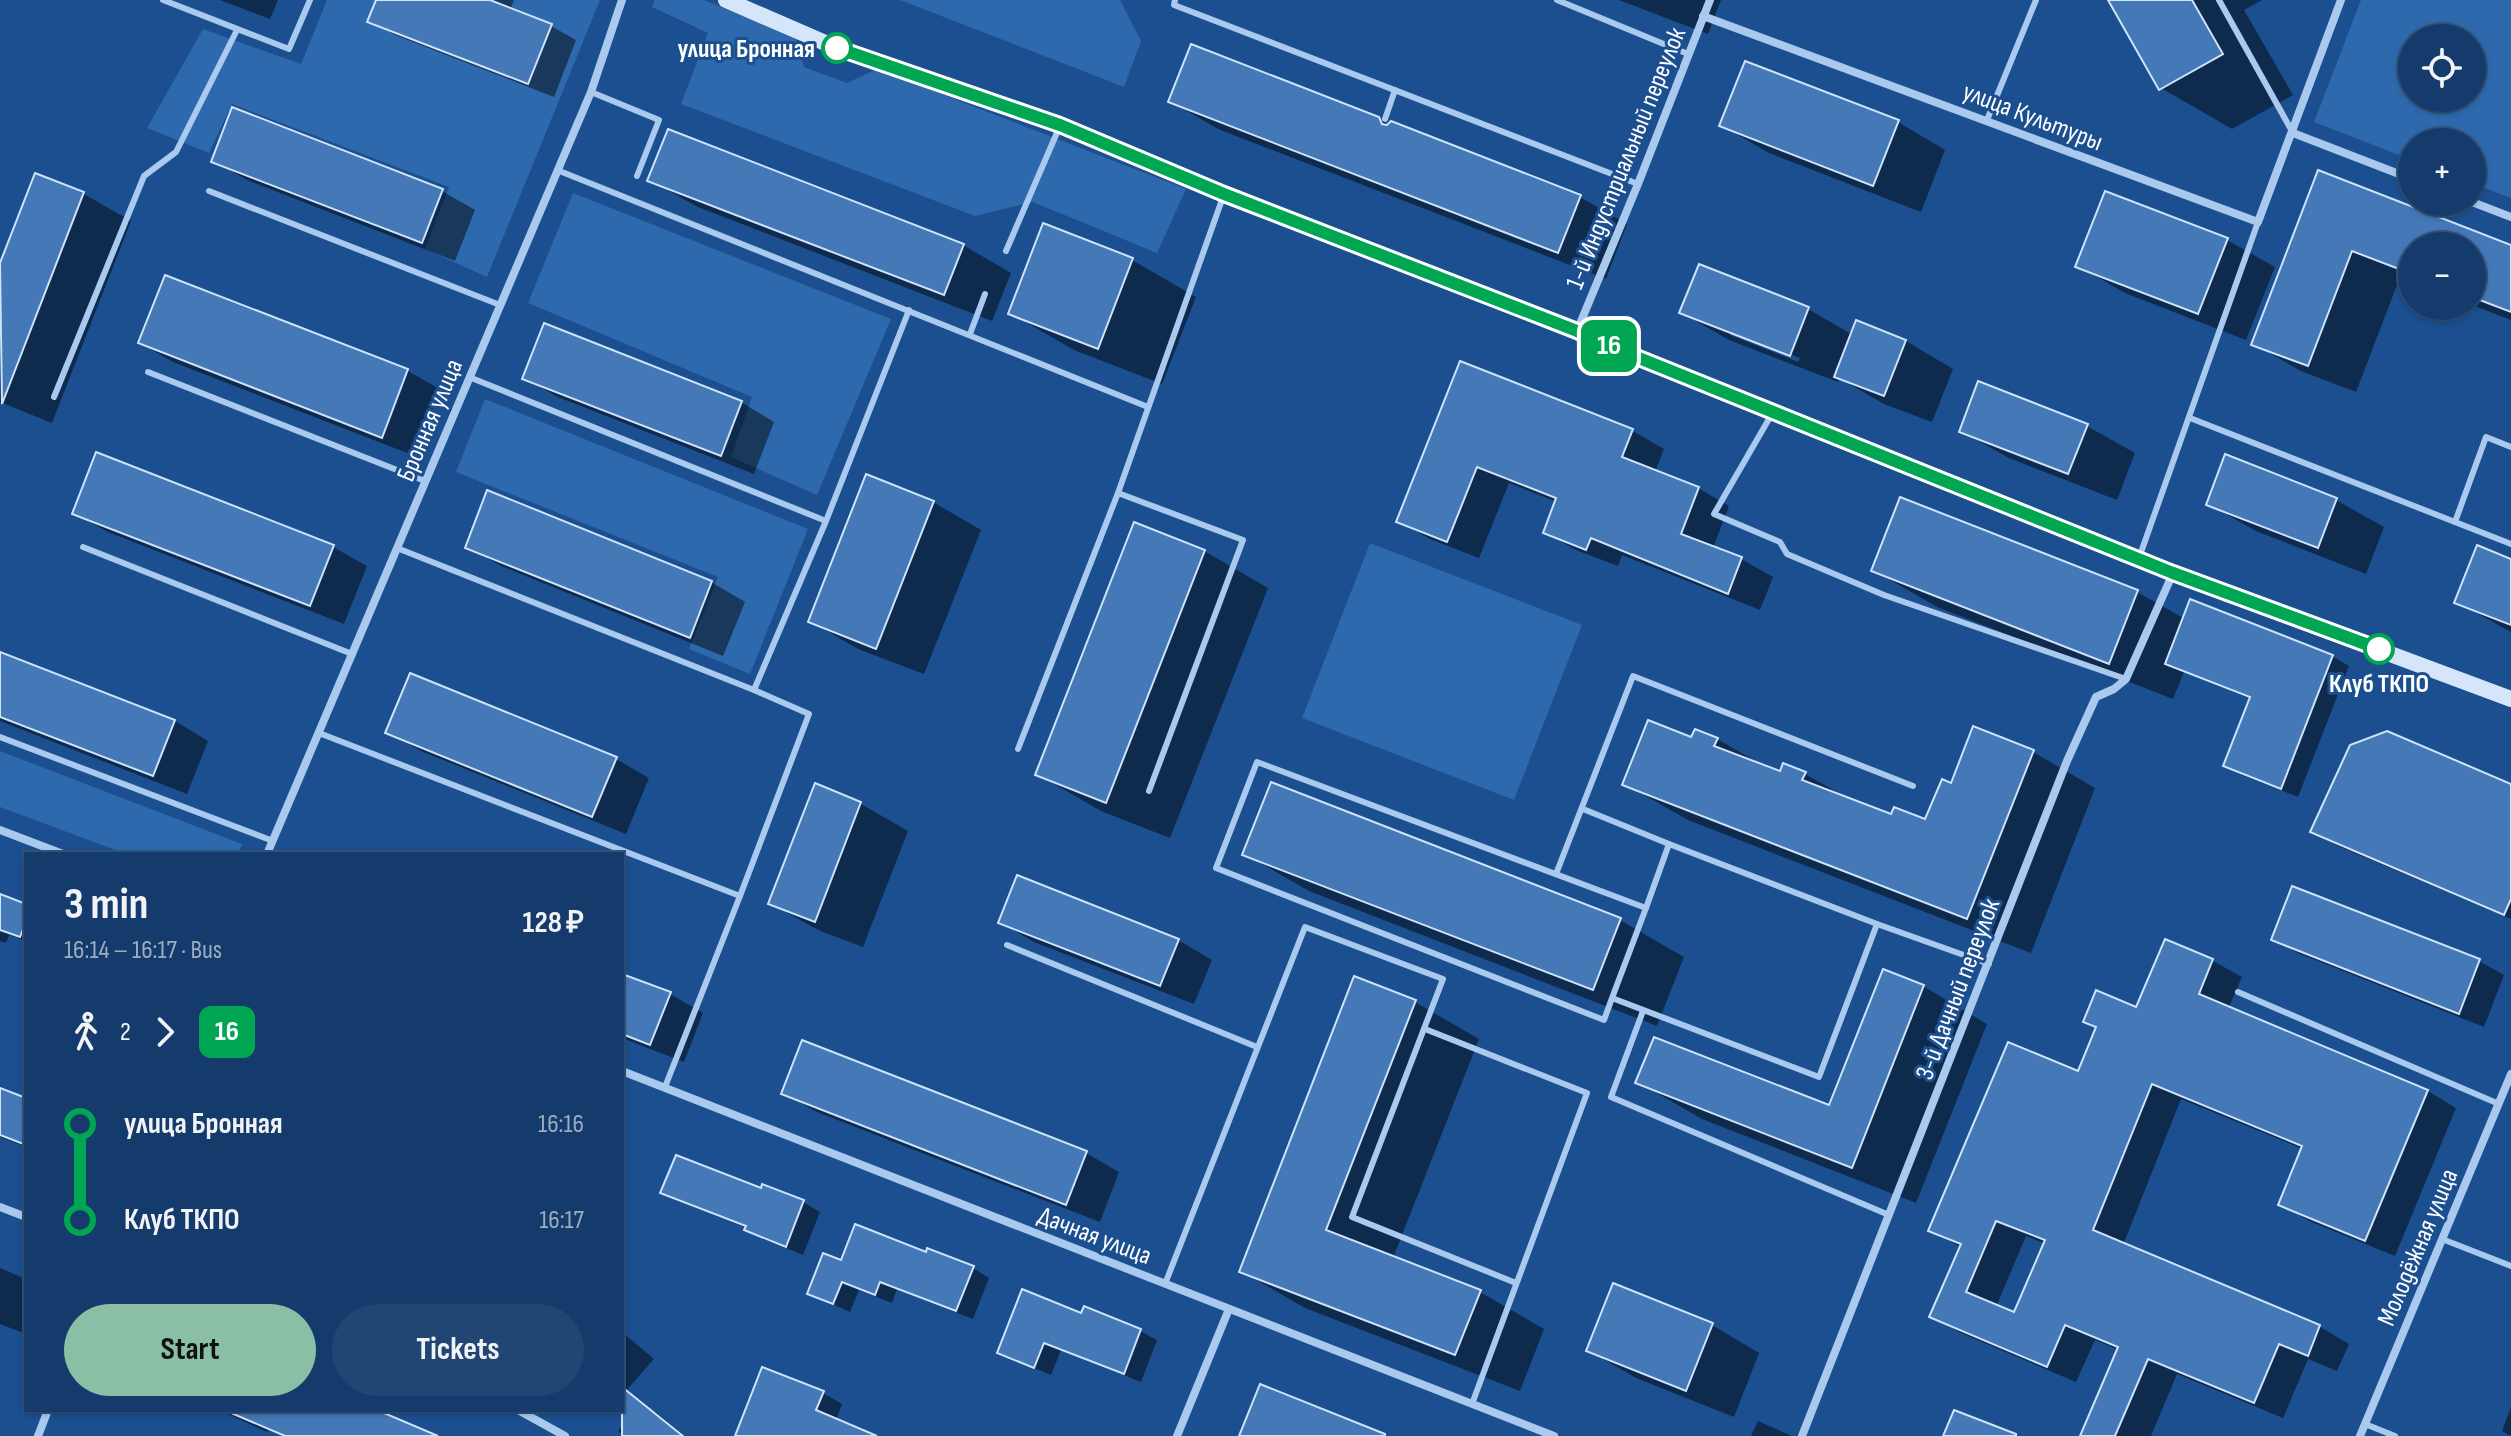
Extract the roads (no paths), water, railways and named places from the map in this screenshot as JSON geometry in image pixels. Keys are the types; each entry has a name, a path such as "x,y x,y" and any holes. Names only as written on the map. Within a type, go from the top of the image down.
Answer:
{"main road":[{"path":"726,0 837,48 1060,125 1224,194 1577,331 2173,573 2511,699"}],"street":[{"name":"Бронная улица","path":"268,852 591,92 622,0"},
{"name":"1-й Индустриальный переулок","path":"1577,331 1710,0"},
{"path":"2258,222 2341,0"},
{"name":"улица Культуры","path":"1703,16 2258,222"},
{"path":"2293,133 2398,174"},
{"path":"2486,207 2511,217"},
{"path":"2126,679 2173,573"},
{"name":"3-й Дачный переулок","path":"1802,1436 2067,761 2096,697 2114,689 2126,679"},
{"path":"0,830 58,852"},
{"name":"Дачная улица","path":"624,1072 1554,1436"},
{"name":"Молодёжная улица","path":"2360,1436 2511,1074"},
{"path":"0,1207 24,1216"},
{"path":"1177,1436 1229,1309"},
{"path":"38,1436 47,1412"},
{"path":"522,1412 565,1436"}],"lane":[{"path":"163,0 289,49 310,0"},
{"path":"1175,0 1174,5 1638,184"},
{"path":"1557,0 1688,54"},
{"path":"1987,120 2036,0"},
{"path":"2219,0 2293,133"},
{"path":"54,397 144,176 176,152 237,30"},
{"path":"1385,119 1395,90"},
{"path":"591,92 659,120 637,176"},
{"path":"1006,251 1060,125"},
{"path":"557,170 1148,407"},
{"path":"209,191 500,305"},
{"path":"1018,749 1118,493 1224,194"},
{"path":"2139,559 2258,222"},
{"path":"970,334 985,294"},
{"path":"754,690 826,521 909,310"},
{"path":"148,372 425,481"},
{"path":"469,377 826,521"},
{"path":"1773,412 1714,514 1780,542 1787,554 1884,595 2126,679"},
{"path":"2190,418 2511,544"},
{"path":"2455,522 2486,437 2511,447"},
{"path":"1118,493 1243,540 1149,791"},
{"path":"83,547 352,654"},
{"path":"397,548 809,714 665,1087"},
{"path":"1556,874 1633,676 1913,786"},
{"path":"319,733 740,896"},
{"path":"0,737 273,841"},
{"path":"1646,908 1257,762 1216,868 1604,1020 1646,908 1669,844"},
{"path":"1583,809 1877,924 1989,964"},
{"path":"1612,998 1819,1077 1877,924"},
{"path":"1165,1284 1305,927 1443,979 1352,1217 1516,1283"},
{"path":"1007,945 1257,1047"},
{"path":"2238,992 2499,1104"},
{"path":"1643,1011 1611,1097 1889,1215"},
{"path":"1425,1029 1587,1093 1472,1404"},
{"path":"2442,1239 2511,1266"},
{"path":"2365,1424 2395,1436"}],"place":[{"name":"улица Бронная","path":"837,48"},
{"name":"Клуб ТКПО","path":"2379,649"}]}
